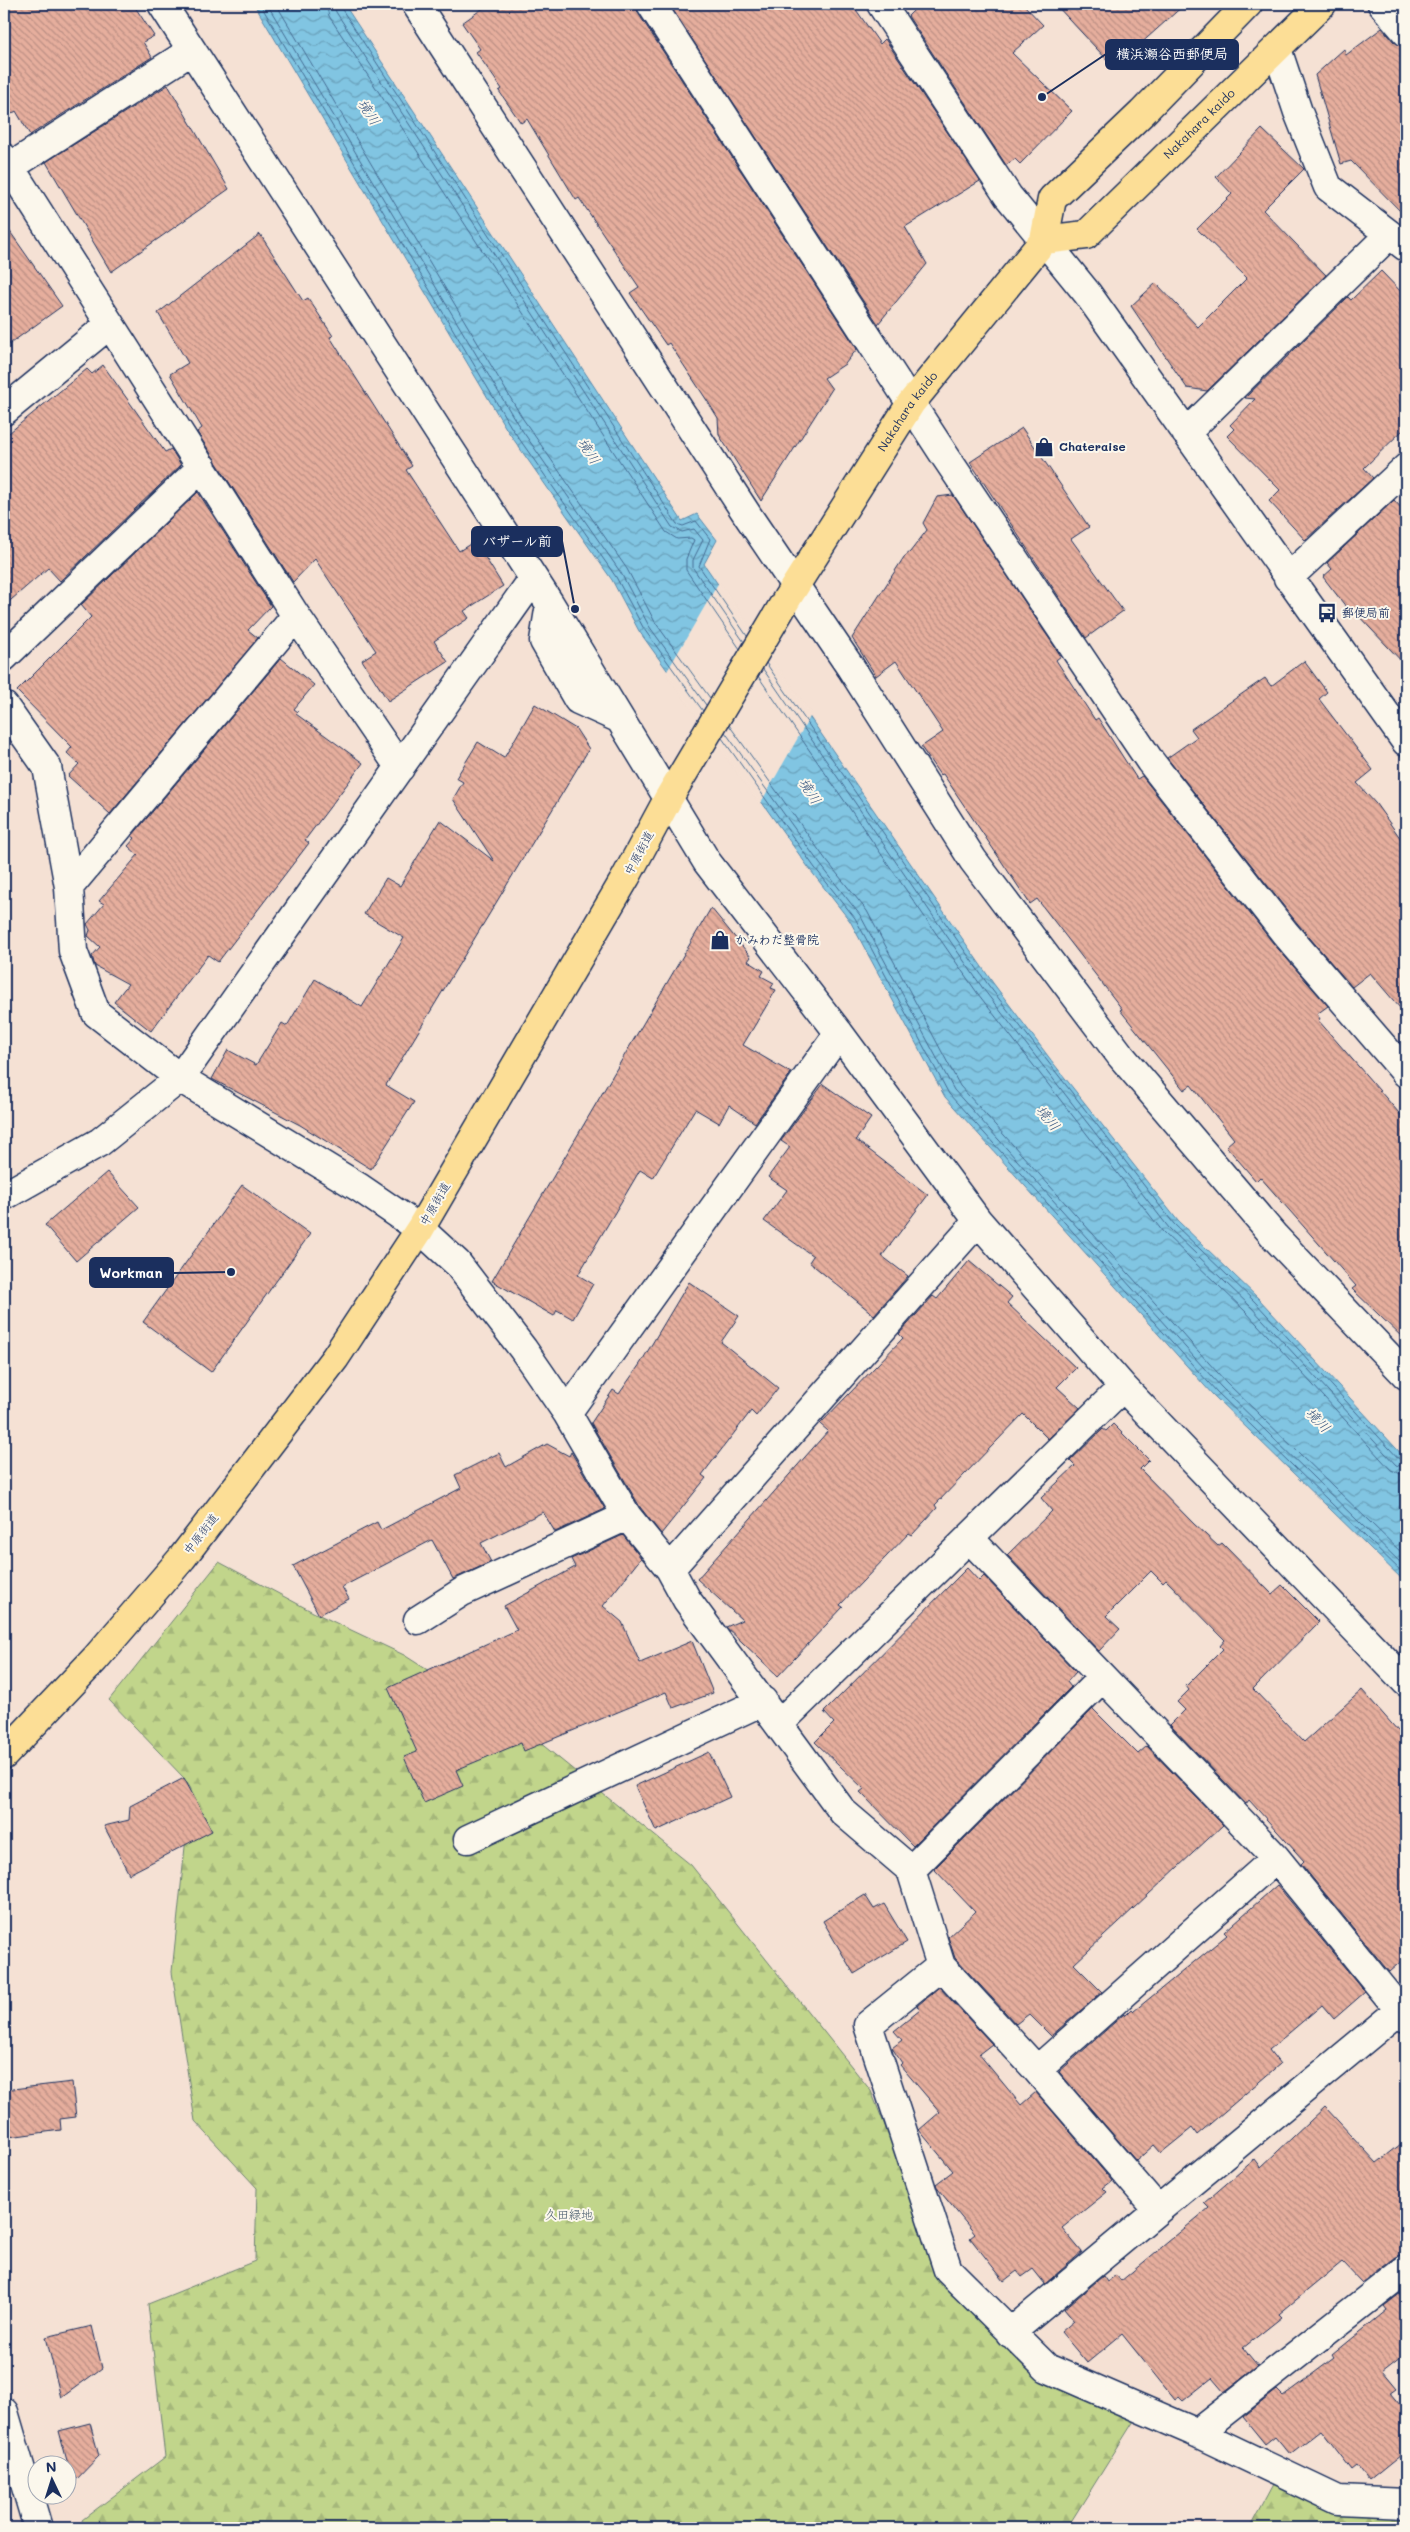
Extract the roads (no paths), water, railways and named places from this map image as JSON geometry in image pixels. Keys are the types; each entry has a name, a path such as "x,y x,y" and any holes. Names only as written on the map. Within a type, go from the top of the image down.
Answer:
{"main road":[{"name":"Nakahara kaido","path":"792,591 912,404 1044,240 1052,199 1142,113 1248,4"},
{"name":"Nakahara kaido","path":"1044,240 1086,235 1322,4"},
{"name":"中原街道","path":"4,1755 95,1659 182,1558 335,1358 420,1229 626,877 668,799 792,591"}],"street":[{"path":"162,4 550,604 707,862 839,1033 978,1221 1123,1387 1406,1682"},
{"path":"416,4 748,516 792,591 973,860 1115,1048 1274,1237 1406,1375"},
{"path":"651,4 912,404 1150,761 1285,933 1406,1073"},
{"path":"881,4 1008,196 1092,301 1288,578 1402,726"},
{"path":"1382,4 1406,32"},
{"path":"1186,433 1397,241 1328,187 1298,112 1277,50"},
{"path":"191,51 6,165 202,467 296,616 400,768"},
{"path":"4,411 110,324"},
{"path":"4,657 202,467"},
{"path":"1288,578 1406,468"},
{"path":"4,1196 100,1142 180,1078 533,580"},
{"path":"69,887 296,616"},
{"path":"4,706 46,767 69,887 73,951 96,1013 180,1078 360,1188 420,1229 457,1263 523,1349 567,1413 627,1516 670,1569 688,1600 780,1723 843,1812 910,1870 941,1966 1037,2070 1158,2210"},
{"path":"567,1413 839,1033"},
{"path":"670,1569 978,1221"},
{"path":"780,1723 1123,1387"},
{"path":"418,1620 462,1592 627,1516"},
{"path":"970,1538 1276,1858 1404,2011 1010,2332"},
{"path":"910,1870 1102,1678"},
{"path":"468,1839 763,1701"},
{"path":"1037,2070 1276,1858"},
{"path":"941,1966 868,2025 948,2270 1047,2368 1198,2433 1338,2500 1406,2503"},
{"path":"1198,2433 1406,2269"},
{"path":"4,2412 38,2528"}],"water":[{"name":"境川","path":"254,4 344,4 682,521 697,514 717,540 704,564 993,983 1054,1064 1178,1221 1259,1299 1406,1459 1406,1583 1213,1395 945,1097 850,921 811,871 639,631 612,580 507,430"}],"place":[{"name":"横浜瀬谷西郵便局","path":"1042,97"},
{"name":"Chateraise","path":"1044,447"},
{"name":"バザール前","path":"575,609"},
{"name":"郵便局前","path":"1327,613"},
{"name":"かみわだ整骨院","path":"720,940"},
{"name":"Workman","path":"231,1272"}],"park label":[{"name":"久田緑地","path":"569,2215"}]}
